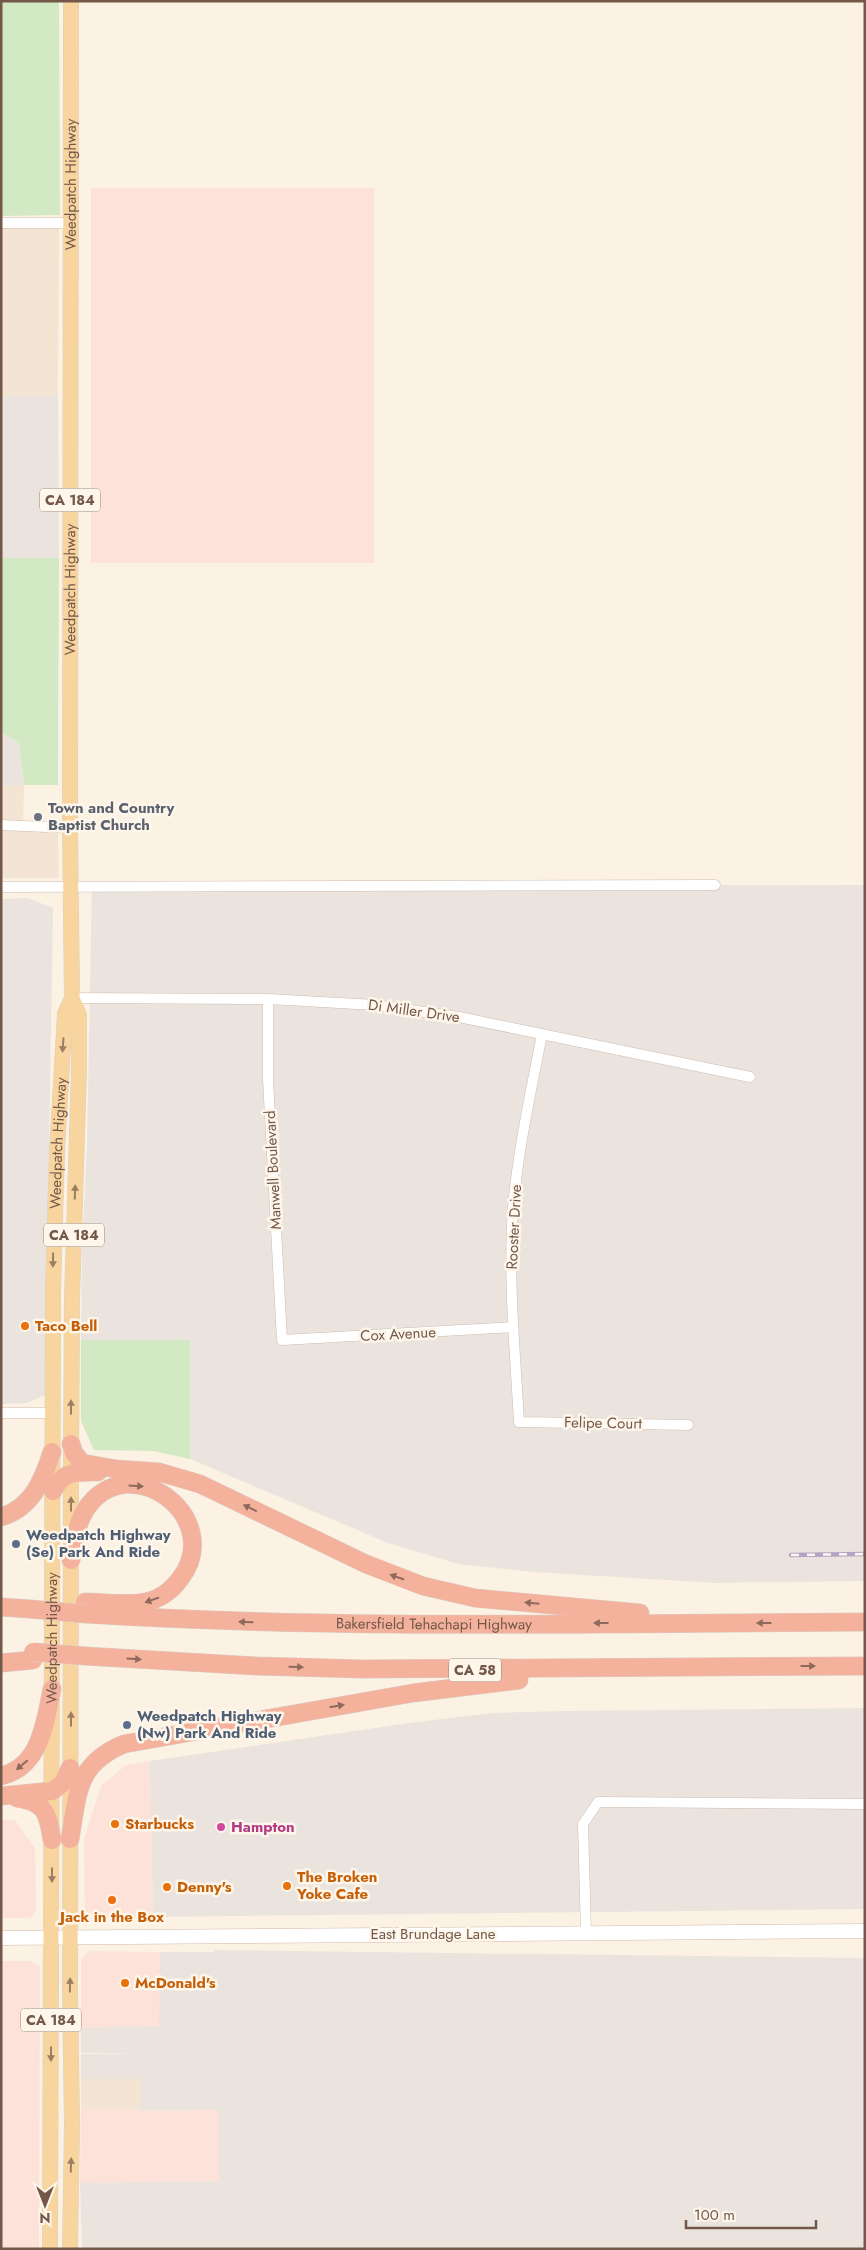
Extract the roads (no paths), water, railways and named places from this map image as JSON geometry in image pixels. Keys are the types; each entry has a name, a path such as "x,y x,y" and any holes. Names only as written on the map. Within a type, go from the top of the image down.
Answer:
{"highway":[{"path":"71,1444 74,1453 82,1462 116,1469 160,1472 200,1484 366,1564 423,1586 475,1598 642,1613 685,1623"},
{"path":"1,1517 12,1514 28,1502 40,1484 52,1452"},
{"path":"52,1491 61,1477 71,1473 116,1469"},
{"path":"71,1560 76,1534 86,1509 100,1494 111,1489 135,1485 156,1490 175,1503 188,1522 192,1544 188,1567 176,1585 167,1592 146,1602 86,1608"},
{"path":"1,1601 30,1605"},
{"name":"Bakersfield Tehachapi Highway","path":"1,1607 30,1605 86,1608 190,1620 385,1625 865,1622"},
{"path":"1,1651 33,1656"},
{"path":"1,1663 33,1656"},
{"name":"CA 58","path":"33,1656 85,1656 257,1666 362,1669 865,1666"},
{"path":"70,1839 79,1788 90,1768 105,1752 124,1744 466,1685 561,1677 776,1666"},
{"path":"1,1776 20,1768 35,1752 45,1723 52,1689"},
{"path":"4,1796 52,1791 63,1783 70,1768"},
{"path":"4,1796 35,1803 42,1807 46,1813 52,1840"}],"main road":[{"name":"Weedpatch Highway","path":"70,2249 71,1444 73,1255 79,1068 79,1015 72,998 70,828 71,1"},
{"name":"Weedpatch Highway","path":"50,2249 52,1413 56,1150 65,1014 72,998"},
{"name":"East Brundage Lane","path":"1,1938 865,1931"}],"street":[{"path":"1,223 71,223"},
{"path":"1,825 70,828"},
{"path":"1,887 716,885"},
{"name":"Di Miller Drive","path":"72,998 268,999 332,1002 417,1010 476,1020 750,1077"},
{"name":"Manwell Boulevard","path":"268,999 268,1079 282,1340"},
{"name":"Rooster Drive","path":"519,1422 513,1327 511,1247 516,1183 524,1127 542,1034"},
{"name":"Cox Avenue","path":"282,1340 513,1327"},
{"path":"1,1413 52,1413"},
{"name":"Felipe Court","path":"519,1422 688,1425"},
{"path":"586,1933 583,1824 598,1802 865,1804"}],"railway":[{"path":"791,1555 865,1554"}],"place":[{"name":"Town and Country Baptist Church","path":"38,817"},
{"name":"Taco Bell","path":"25,1326"},
{"name":"Weedpatch Highway (Se) Park And Ride","path":"16,1544"},
{"name":"Weedpatch Highway (Nw) Park And Ride","path":"127,1725"},
{"name":"Starbucks","path":"115,1824"},
{"name":"Hampton","path":"221,1827"},
{"name":"The Broken Yoke Cafe","path":"287,1886"},
{"name":"Denny's","path":"167,1887"},
{"name":"Jack in the Box","path":"112,1900"},
{"name":"McDonald's","path":"125,1983"}]}
